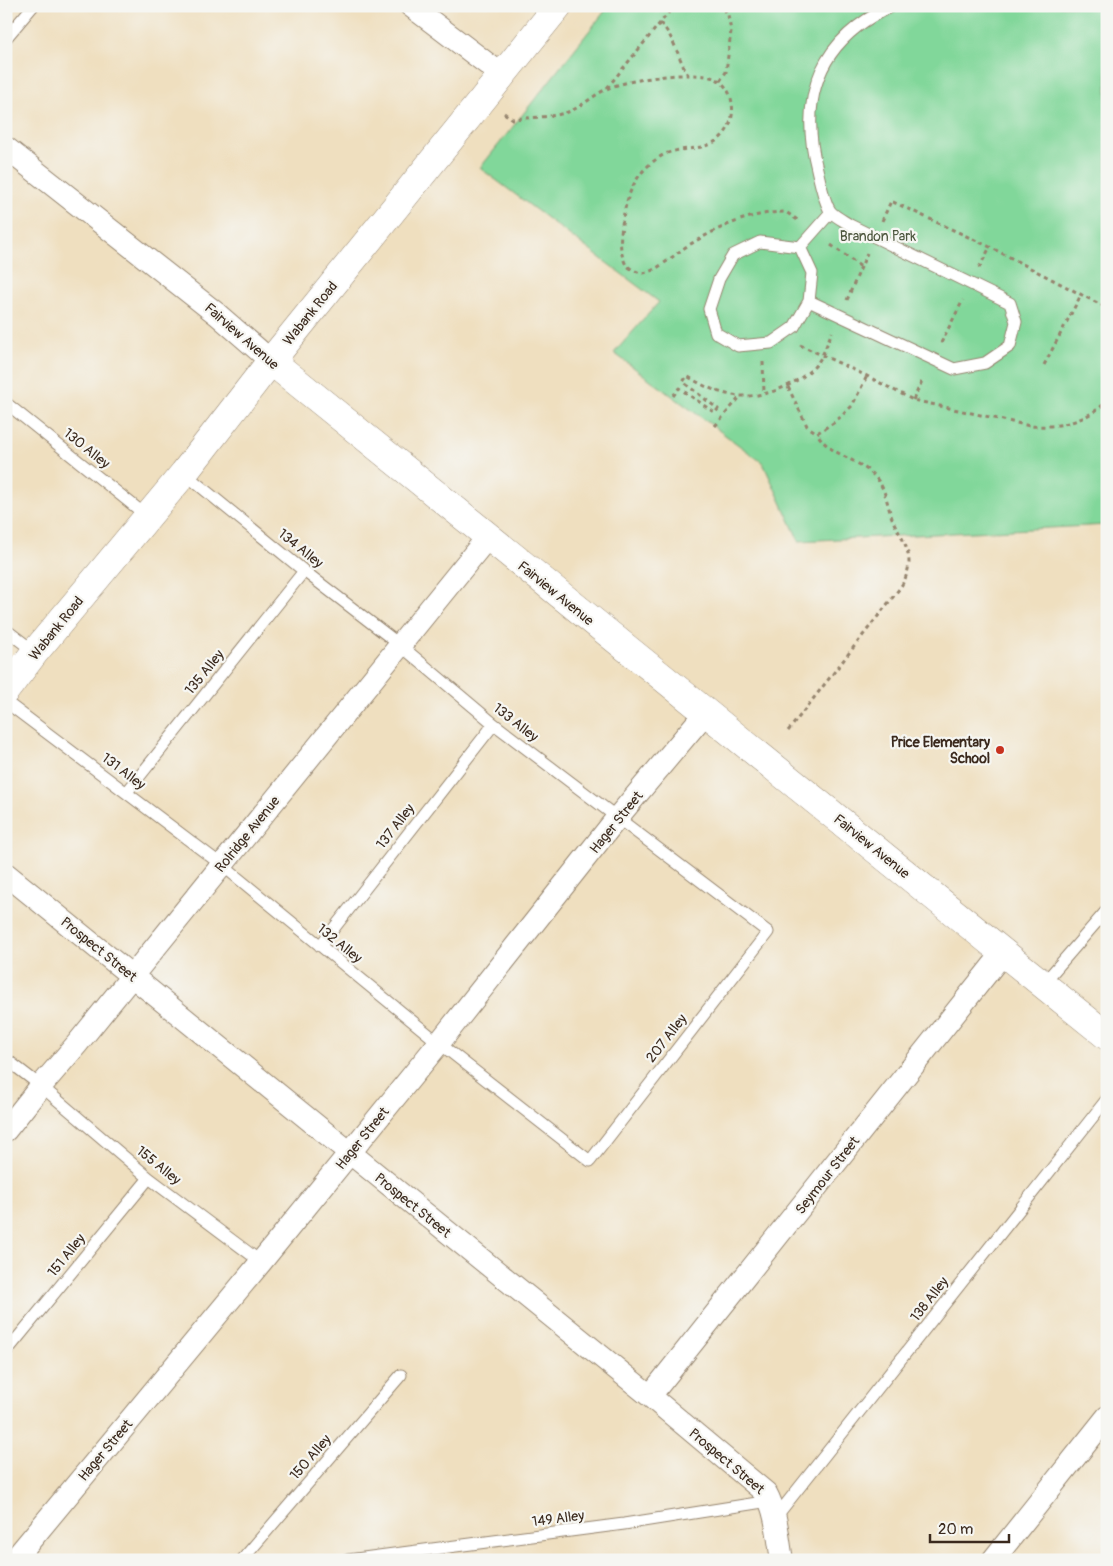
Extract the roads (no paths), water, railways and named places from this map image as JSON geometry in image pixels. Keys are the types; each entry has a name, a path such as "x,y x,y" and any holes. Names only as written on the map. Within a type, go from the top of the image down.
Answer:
{"street":[{"path":"411,6 502,75"},
{"name":"Wabank Road","path":"6,690 35,652 184,473 271,361 558,6"},
{"name":"Fairview Avenue","path":"6,148 217,314 271,361 487,538 706,712 1042,985 1103,1030"},
{"name":"Rolridge Avenue","path":"6,1130 78,1044 487,538"},
{"name":"Hager Street","path":"14,1560 350,1153 617,818 706,712"},
{"name":"Prospect Street","path":"6,874 650,1396 766,1493 772,1509"},
{"name":"Seymour Street","path":"650,1396 1003,953"},
{"path":"993,1560 1107,1417"},
{"path":"772,1509 782,1560"}],"lane":[{"path":"6,38 33,6"},
{"path":"809,301 954,370 985,363 1010,346 1016,322 1010,303 850,225 831,212 820,184 812,151 810,117 814,85 826,59 847,35 876,14 892,6"},
{"path":"800,247 831,212"},
{"path":"760,242 800,247 812,273 809,301 794,327 771,343 738,346 716,333 709,309 719,278 733,255 760,242"},
{"name":"130 Alley","path":"6,403 148,517"},
{"name":"134 Alley","path":"184,473 304,571 400,645"},
{"name":"135 Alley","path":"127,792 304,571"},
{"path":"6,630 35,652"},
{"name":"133 Alley","path":"400,645 494,724 617,818"},
{"name":"131 Alley","path":"6,702 222,865"},
{"name":"137 Alley","path":"320,946 494,724"},
{"name":"207 Alley","path":"439,1043 590,1161 768,932 617,818"},
{"name":"132 Alley","path":"222,865 439,1043"},
{"path":"1042,985 1107,910"},
{"name":"155 Alley","path":"6,1059 41,1086 149,1178 261,1262"},
{"name":"138 Alley","path":"772,1509 1107,1099"},
{"name":"151 Alley","path":"6,1352 149,1178"},
{"name":"150 Alley","path":"242,1560 402,1375"},
{"name":"149 Alley","path":"348,1560 624,1524 772,1509"}],"place":[{"name":"Price Elementary School","path":"1000,750"}],"park label":[{"name":"Brandon Park","path":"878,236"}]}
